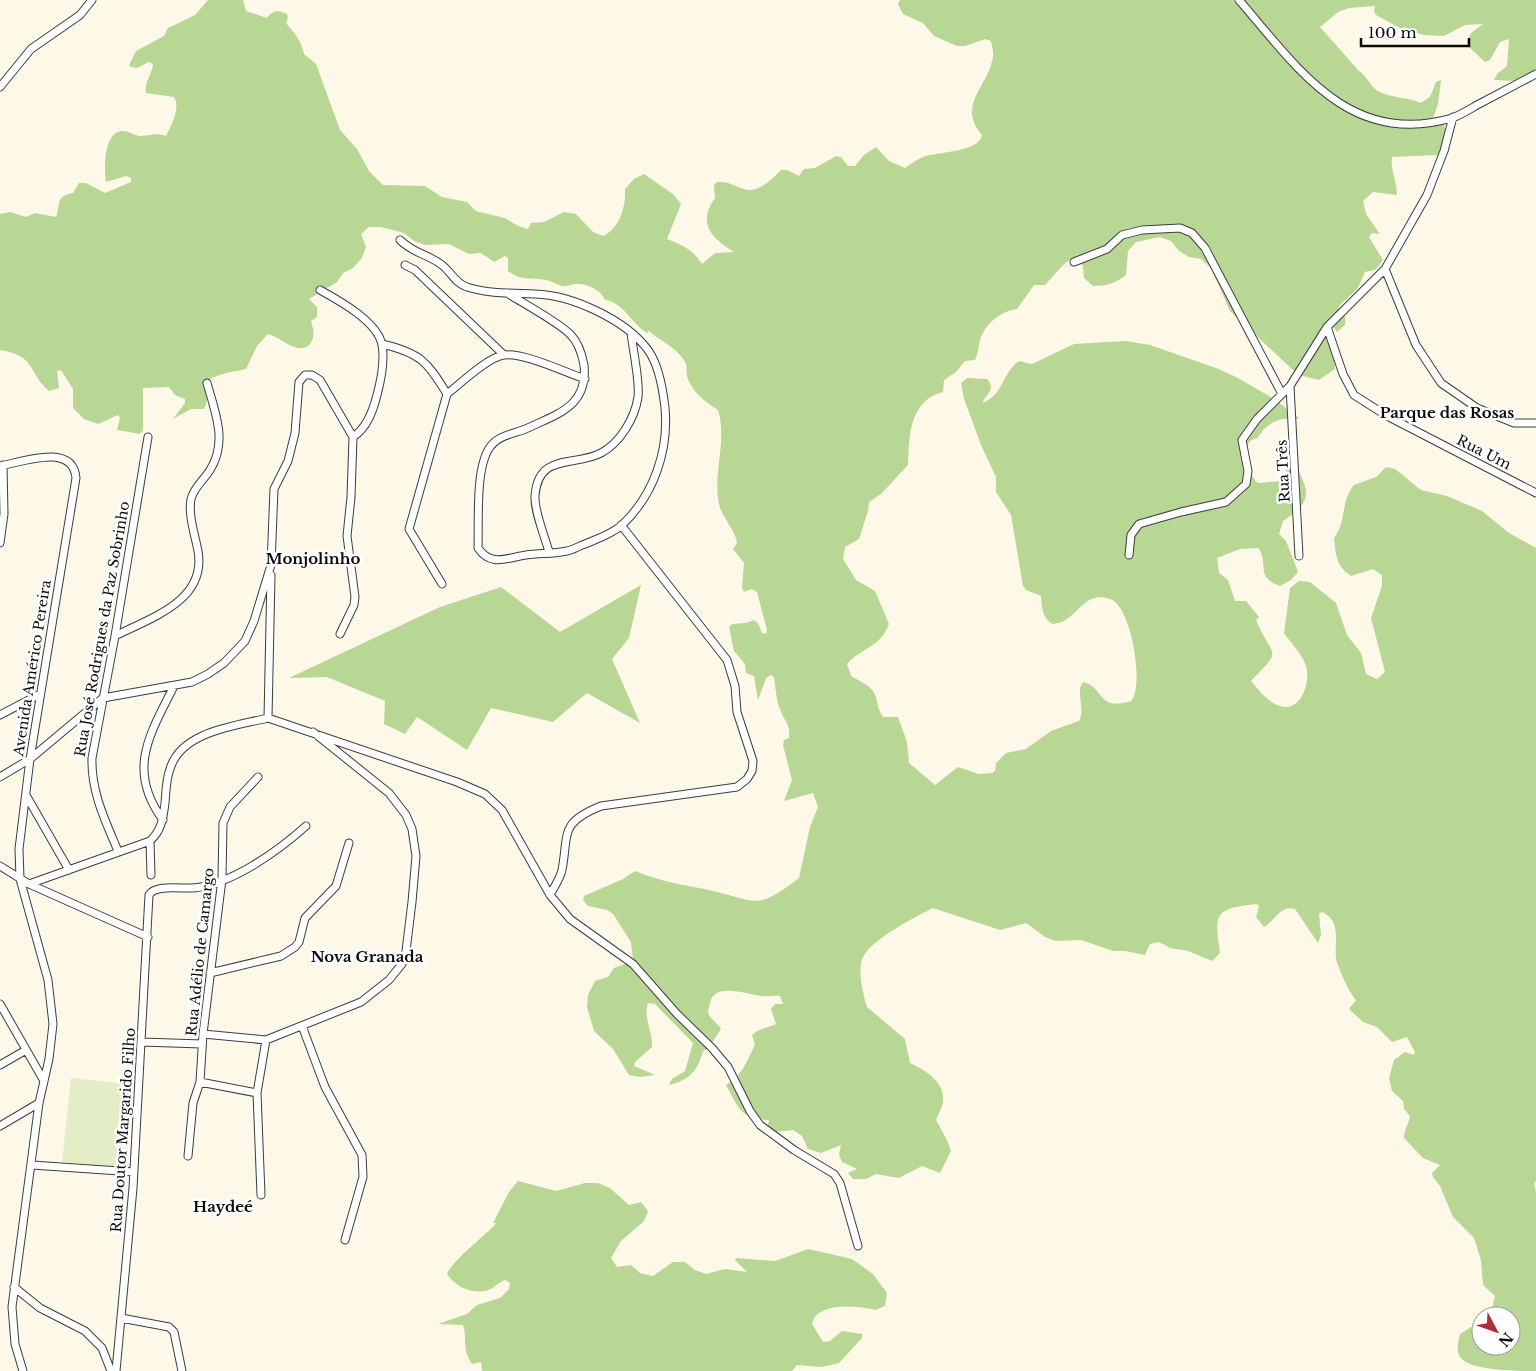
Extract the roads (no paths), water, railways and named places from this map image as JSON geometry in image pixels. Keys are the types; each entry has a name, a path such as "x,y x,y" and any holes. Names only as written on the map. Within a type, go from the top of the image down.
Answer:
{"street":[{"path":"0,87 31,49 80,15 92,0"},
{"path":"1239,0 1296,67 1326,95 1354,113 1382,122 1415,125 1453,118 1536,74"},
{"path":"1130,555 1132,535 1139,524 1226,502 1246,484 1248,471 1242,440 1257,419 1290,386 1327,327 1385,269 1426,195 1444,151 1453,118"},
{"path":"1074,262 1107,249 1122,235 1142,230 1180,228 1192,233 1205,248 1282,394"},
{"path":"400,240 411,250 442,265 461,285 507,293 537,294 582,304 608,316 631,332 648,350 656,367 664,407 666,435 658,469 642,498 621,525 602,537 567,551 497,560 484,556 478,548 481,473 486,454 499,438 524,430 561,412 578,400 585,379 582,353 570,334 507,293"},
{"path":"405,265 415,270 504,355"},
{"path":"1385,269 1416,345 1441,383 1477,408 1514,423 1536,423"},
{"path":"320,290 352,309 369,324 382,344 382,377 376,400 363,430 353,437"},
{"name":"Rua Um","path":"1327,327 1343,374 1354,395 1387,416 1536,493"},
{"path":"549,552 535,499 537,485 547,468 559,462 601,454 622,436 638,397 631,332"},
{"path":"382,344 407,350 426,363 447,394"},
{"path":"442,584 409,529 447,394 492,360 504,355 521,357 585,379"},
{"path":"268,718 274,489 288,462 295,433 299,382 304,375 320,380 353,437 351,497 347,536 355,597 354,605 340,634"},
{"path":"115,636 184,599 196,580 199,556 192,516 192,498 196,487 210,470 220,448 218,422 207,383"},
{"name":"Rua Três","path":"1290,386 1299,556"},
{"name":"Rua José Rodrigues da Paz Sobrinho","path":"118,851 96,797 91,775 94,741 115,636 148,437"},
{"name":"Avenida Américo Pereira","path":"2,466 50,456 64,459 71,463 75,470 76,478 40,694 20,836 20,879 44,961 53,1011 49,1059 39,1104 14,1287 13,1326 23,1371"},
{"path":"0,543 4,514 2,466"},
{"path":"550,895 562,870 564,842 567,832 571,825 584,814 601,806 737,787 747,779 752,771 752,762 737,712 735,686 726,660 621,525"},
{"path":"0,777 30,759 103,698 192,682 208,674 236,652 244,642 254,621 271,565"},
{"path":"162,820 146,791 144,759 147,741 174,686"},
{"path":"0,715 40,694"},
{"path":"29,884 150,841 158,832 162,820 170,768 181,750 190,742 208,734 268,718 457,782 485,794 508,819 550,895 570,919 633,964 677,1014 712,1048 728,1067 750,1111 760,1125 776,1138 830,1171 837,1178 858,1246"},
{"path":"203,1034 266,1040 361,1002 389,980 402,964 409,930 416,856 412,829 398,804 376,780 313,732"},
{"name":"Rua Adélio de Camargo","path":"188,1156 193,1103 200,1082 203,1034 222,879 222,834 226,814 258,776"},
{"path":"26,795 69,870"},
{"path":"222,879 259,863 306,826"},
{"path":"150,841 151,875"},
{"path":"210,973 281,956 295,947 310,911 336,886 349,843"},
{"path":"0,866 29,884 148,937"},
{"name":"Rua Doutor Margarido Filho","path":"116,1371 134,1172 151,891 203,887 222,879"},
{"path":"0,1004 44,1081"},
{"path":"302,1026 325,1087 362,1155 363,1177 345,1240"},
{"path":"260,1195 257,1093 266,1040"},
{"path":"142,1042 202,1044"},
{"path":"0,1065 26,1050"},
{"path":"200,1082 257,1093"},
{"path":"0,1126 39,1104"},
{"path":"32,1165 134,1172"},
{"path":"14,1287 40,1308 85,1330 102,1348 111,1371"},
{"path":"121,1318 169,1327 174,1332 182,1371"}],"district":[{"name":"Parque das Rosas","path":"1447,412"},
{"name":"Monjolinho","path":"313,558"},
{"name":"Nova Granada","path":"367,956"},
{"name":"Haydeé","path":"223,1206"}]}
